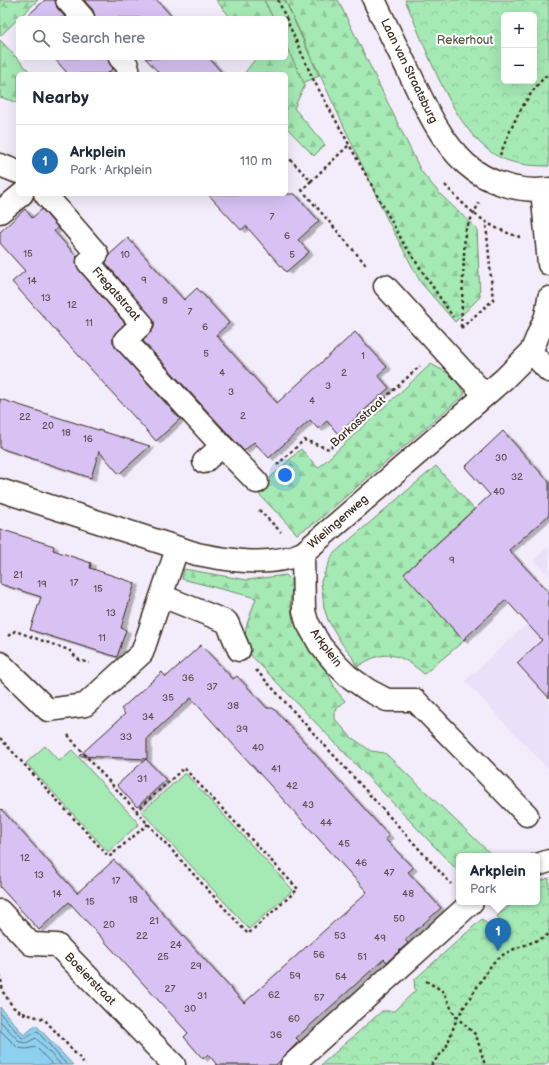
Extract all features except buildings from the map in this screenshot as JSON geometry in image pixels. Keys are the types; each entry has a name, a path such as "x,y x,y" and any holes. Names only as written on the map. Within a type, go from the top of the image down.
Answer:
{"street":[{"path":"67,0 82,16"},
{"name":"Laan van Straatsburg","path":"374,0 427,111 442,135 466,164 478,173 505,185 522,189 545,189"},
{"path":"122,60 127,65 129,72"},
{"path":"0,165 16,171"},
{"path":"545,189 549,264"},
{"path":"0,212 20,196"},
{"name":"Fregatstraat","path":"47,196 97,254 88,262 142,324 125,340 222,446"},
{"path":"385,286 484,395"},
{"name":"Wielingenweg","path":"0,490 177,549 220,559 262,562 279,560 303,553 531,352 544,322 549,298"},
{"path":"531,352 549,371"},
{"path":"204,462 222,446 257,482"},
{"path":"0,663 48,710 85,705 142,653 177,549"},
{"name":"Arkplein","path":"303,553 302,597 307,622 336,664 348,676 387,700 415,700 527,814"},
{"path":"162,596 228,622 239,650"},
{"path":"292,1065 469,905"},
{"name":"Boeierstraat","path":"0,910 31,944 57,945 174,1065"}],"path":[{"path":"278,0 285,16"},
{"path":"288,23 313,79 404,244 461,328"},
{"path":"349,145 302,190 385,286"},
{"path":"288,156 311,181"},
{"name":"Barkasstraat","path":"303,553 243,494 304,440 329,449 493,300 486,223"},
{"path":"5,639 15,631 69,650 80,660 120,673"},
{"path":"268,686 454,887"},
{"path":"48,710 76,745 136,811 148,824 248,934 298,890 184,768 136,811"},
{"path":"0,738 109,857 148,824"},
{"path":"431,1065 446,1048 458,1018 486,971 500,956 536,942 549,934"},
{"path":"406,961 420,977 443,991 458,1018 476,1035 484,1065"},
{"path":"0,974 3,992 14,1007 22,1013 44,1019 86,1065"}],"shaded area":[{"path":"549,546 549,576 533,560"},
{"path":"549,603 549,770 465,681"}],"green space":[{"path":"0,0 38,0 21,16 16,16 16,21 0,36"},
{"path":"216,0 264,0 272,16 229,16"},
{"path":"264,0 285,0 319,76 303,83 288,50 288,16 272,16"},
{"path":"285,0 338,0 421,171 440,194 477,229 480,297 455,322 421,283 387,219"},
{"name":"Rekerhout","path":"405,0 549,0 549,166 525,165 517,163 495,155 488,150 474,137 462,121 450,102 430,60"},
{"path":"0,40 16,57 16,60 19,60 30,72 16,72 16,102 0,97"},
{"path":"288,50 305,85 294,108 325,145 314,156 288,129 288,72 246,72 254,60 288,60"},
{"path":"431,364 453,376 465,394 315,523 297,534 256,491 301,449 318,468"},
{"path":"436,466 474,509 405,573 466,639 424,674 407,661 384,655 367,661 357,667 350,653 342,644 328,620 324,608 321,581 333,554"},
{"path":"184,569 247,580 286,575 291,580 293,587 290,601 293,621 328,674 336,690 345,701 335,711 335,719 351,737 371,751 385,753 490,853 456,853 456,869 244,648 246,627 256,598 182,579"},
{"path":"45,746 59,761 72,750 139,824 108,852 26,763"},
{"path":"185,773 293,890 249,929 142,812"},
{"path":"549,878 549,1061 545,1065 321,1065 382,1011 394,1011 415,991 414,980 482,919 491,928 500,920 497,916 510,905 540,905 540,881"}],"water":[{"path":"0,1007 24,1035 36,1025 73,1065 0,1065"}],"place":[{"name":"Arkplein","path":"498,951"}]}
